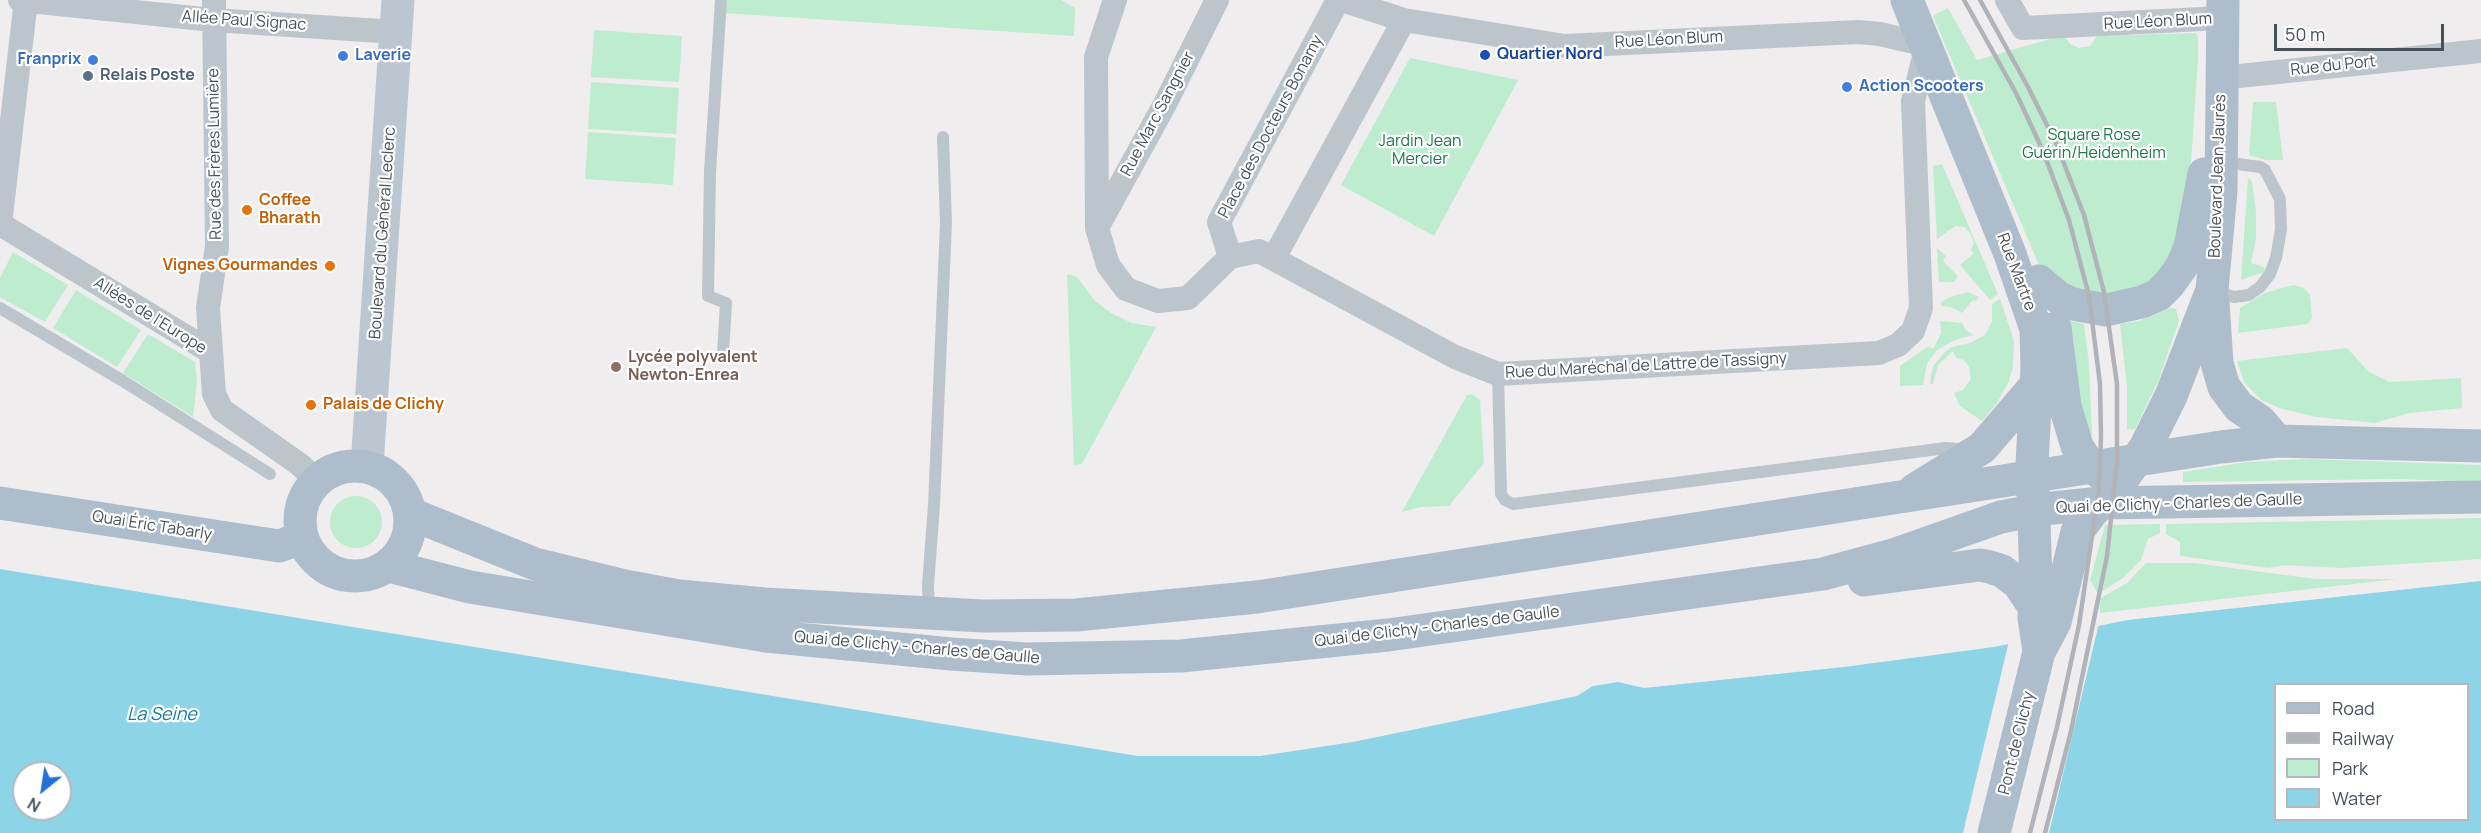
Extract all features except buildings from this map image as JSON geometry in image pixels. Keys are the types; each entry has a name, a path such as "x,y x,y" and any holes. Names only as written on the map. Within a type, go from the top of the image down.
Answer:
{"main road":[{"name":"Rue Martre","path":"1907,0 1927,45 2032,313 2038,345 2036,385 2042,504"},
{"name":"Boulevard Jean Jaurès","path":"2138,459 2170,396 2212,290 2222,162 2220,78 2222,9"},
{"name":"Boulevard du Général Leclerc","path":"367,466 397,16"},
{"path":"2039,281 2059,298 2073,304 2106,310 2142,302 2158,295 2170,283 2182,266 2190,247 2220,78"},
{"path":"1999,227 2022,243 2039,281 2055,329 2064,406 2081,456 2098,482"},
{"path":"2212,290 2217,363 2224,387 2239,407 2260,421 2277,441"},
{"path":"1905,496 1982,448 2036,385"},
{"name":"Quai de Clichy - Charles de Gaulle","path":"389,566 470,587 766,636 1028,659 1181,656 1388,635 1823,574 1893,555 2042,504 2098,482 2138,459 2277,441 2481,446"},
{"path":"349,466 367,466 388,476 403,492 411,514 410,534 402,552 389,566 365,576 339,574 316,560 302,538 300,511 305,497 317,480 332,470 349,466"},
{"name":"Quai de Clichy - Charles de Gaulle","path":"2098,482 2156,502 2481,497"},
{"name":"Pont de Clichy","path":"2039,588 2083,522 2098,482"},
{"name":"Quai de Clichy - Charles de Gaulle","path":"411,514 535,564 625,586 679,596 754,603 983,616 1076,615 1257,597 1905,496 2042,504"},
{"name":"Quai Éric Tabarly","path":"0,503 279,546 302,538"},
{"name":"Pont de Clichy","path":"1994,833 2039,652 2055,622 2039,588 2042,504"},
{"path":"1823,574 1866,581 1983,566 2002,571 2039,588"}],"street":[{"name":"Allée Paul Signac","path":"20,0 213,10 397,16"},
{"path":"0,224 26,0"},
{"name":"Rue Marc Sangnier","path":"1097,228 1166,104 1217,0"},
{"name":"Rue Léon Blum","path":"1340,0 1404,20 1565,46 1858,32 1880,34 1927,45"},
{"name":"Place des Docteurs Bonamy","path":"1230,256 1219,222 1340,0"},
{"name":"Rue Léon Blum","path":"2007,0 2023,28 2222,9"},
{"path":"1112,2 1096,57 1097,228 1108,266 1126,290 1158,301 1188,298 1230,256"},
{"name":"Rue des Frères Lumière","path":"211,352 208,308 217,246 213,10"},
{"path":"1274,258 1404,20"},
{"name":"Rue du Maréchal de Lattre de Tassigny","path":"1230,256 1259,251 1455,357 1498,374 1879,353 1898,345 1913,331 1921,308 1913,101 1927,45"},
{"name":"Rue du Port","path":"2220,78 2481,51"},
{"name":"Allées de l'Europe","path":"0,224 211,352 214,394 222,410 292,459 317,480"},
{"path":"174,328 194,320 208,308"}],"lane":[{"path":"721,0 710,172 708,296 726,303 723,353"},
{"path":"929,613 928,585 934,505 946,223 943,137"},
{"path":"2212,290 2234,297 2249,295 2260,287 2270,274 2276,258 2281,229 2280,199 2265,170 2260,167 2222,162"},
{"path":"0,308 123,381 270,474"},
{"path":"1498,374 1501,494 1505,500 1513,504 1946,448 1960,449 1961,460"}],"green space":[{"path":"724,0 1061,0 1075,8 1074,36 723,13"},
{"name":"Square Rose Guérin/Heidenheim","path":"1948,8 1977,60 2064,35 2070,44 2079,48 2090,46 2097,36 2196,33 2198,60 2186,236 2171,271 2096,305 2039,265 1933,16"},
{"path":"594,30 682,36 679,82 591,77"},
{"name":"Jardin Jean Mercier","path":"1410,58 1518,80 1434,236 1341,185"},
{"path":"591,82 679,88 676,134 588,129"},
{"path":"2253,102 2276,102 2283,160 2266,160 2249,155"},
{"path":"588,132 676,138 673,185 585,179"},
{"path":"1942,164 1998,294 1990,300 1960,265 1974,253 1971,251 1974,242 1970,233 1964,227 1955,226 1937,239 1933,166"},
{"path":"2248,178 2252,181 2256,212 2256,239 2251,263 2265,269 2264,272 2241,280"},
{"path":"1937,248 1946,256 1943,261 1958,276 1954,282 1939,282"},
{"path":"13,252 68,285 45,322 0,297 0,278"},
{"path":"1067,274 1077,277 1095,301 1111,313 1132,323 1156,327 1082,464 1074,465"},
{"path":"2293,285 2304,288 2310,295 2312,318 2308,324 2238,333 2240,308 2265,293"},
{"path":"76,290 141,330 117,367 53,328"},
{"path":"1968,292 1979,297 1976,301 1973,300 1962,313 1951,307 1941,306 1941,302 1950,297"},
{"path":"2000,299 2014,341 2013,367 2009,381 1997,403 1982,421 1960,406 1954,393 1963,390 1971,379 1969,367 1964,360 1956,358 1953,351 1938,365 1933,384 1930,384 1931,375 1934,365 1945,352 1952,347 1970,343 1985,335 1992,321 1992,304"},
{"path":"2171,308 2176,309 2179,320 2159,379 2135,429 2127,430 2127,386 2120,324 2139,321"},
{"path":"2064,319 2084,324 2089,364 2092,436 2085,437"},
{"path":"1940,321 1962,323 1965,329 1973,335 1955,340 1937,350 1927,363 1923,385 1900,386 1900,366 1927,347 1934,348 1941,333"},
{"path":"148,334 195,362 197,382 193,417 123,373"},
{"path":"2347,348 2369,372 2390,382 2461,378 2462,408 2409,413 2375,423 2317,417 2282,409 2261,400 2244,382 2237,361"},
{"path":"1472,394 1480,400 1484,463 1449,506 1421,507 1402,512 1467,395"},
{"path":"2309,459 2481,465 2481,482 2397,479 2183,482 2183,472 2247,462"},
{"path":"351,496 361,496 371,500 378,507 382,522 378,537 371,544 361,548 351,548 341,544 334,537 330,527 330,517 334,507 341,500"},
{"path":"2481,518 2481,559 2341,568 2284,565 2269,568 2180,556 2180,542 2166,534 2166,524"},
{"path":"2160,524 2160,533 2148,539 2141,560 2123,578 2098,594 2090,580 2105,525"},
{"path":"2146,563 2194,563 2316,579 2397,579 2100,613 2099,599 2127,583"}],"water":[{"name":"La Seine","path":"0,569 1138,756 1260,756 1353,742 1577,696 1593,686 1618,682 1644,688 1844,667 1994,647 2128,620 2481,581 2481,833 0,833"}],"pier":[{"path":"2099,623 2049,833 1963,833 2009,641"}],"railway":[{"path":"1964,0 2016,93 2043,151 2069,220 2089,296 2100,384 2099,489 2079,625 2057,727 2030,833"},
{"path":"1980,0 2056,143 2084,215 2104,292 2117,384 2117,463 2107,556 2071,731 2045,833"}],"place":[{"name":"Quartier Nord","path":"1485,55"},
{"name":"Laverie","path":"343,56"},
{"name":"Franprix","path":"93,60"},
{"name":"Relais Poste","path":"88,76"},
{"name":"Action Scooters","path":"1847,87"},
{"name":"Coffee Bharath","path":"247,210"},
{"name":"Vignes Gourmandes","path":"330,266"},
{"name":"Lycée polyvalent Newton-Enrea","path":"616,367"},
{"name":"Palais de Clichy","path":"311,405"}]}
